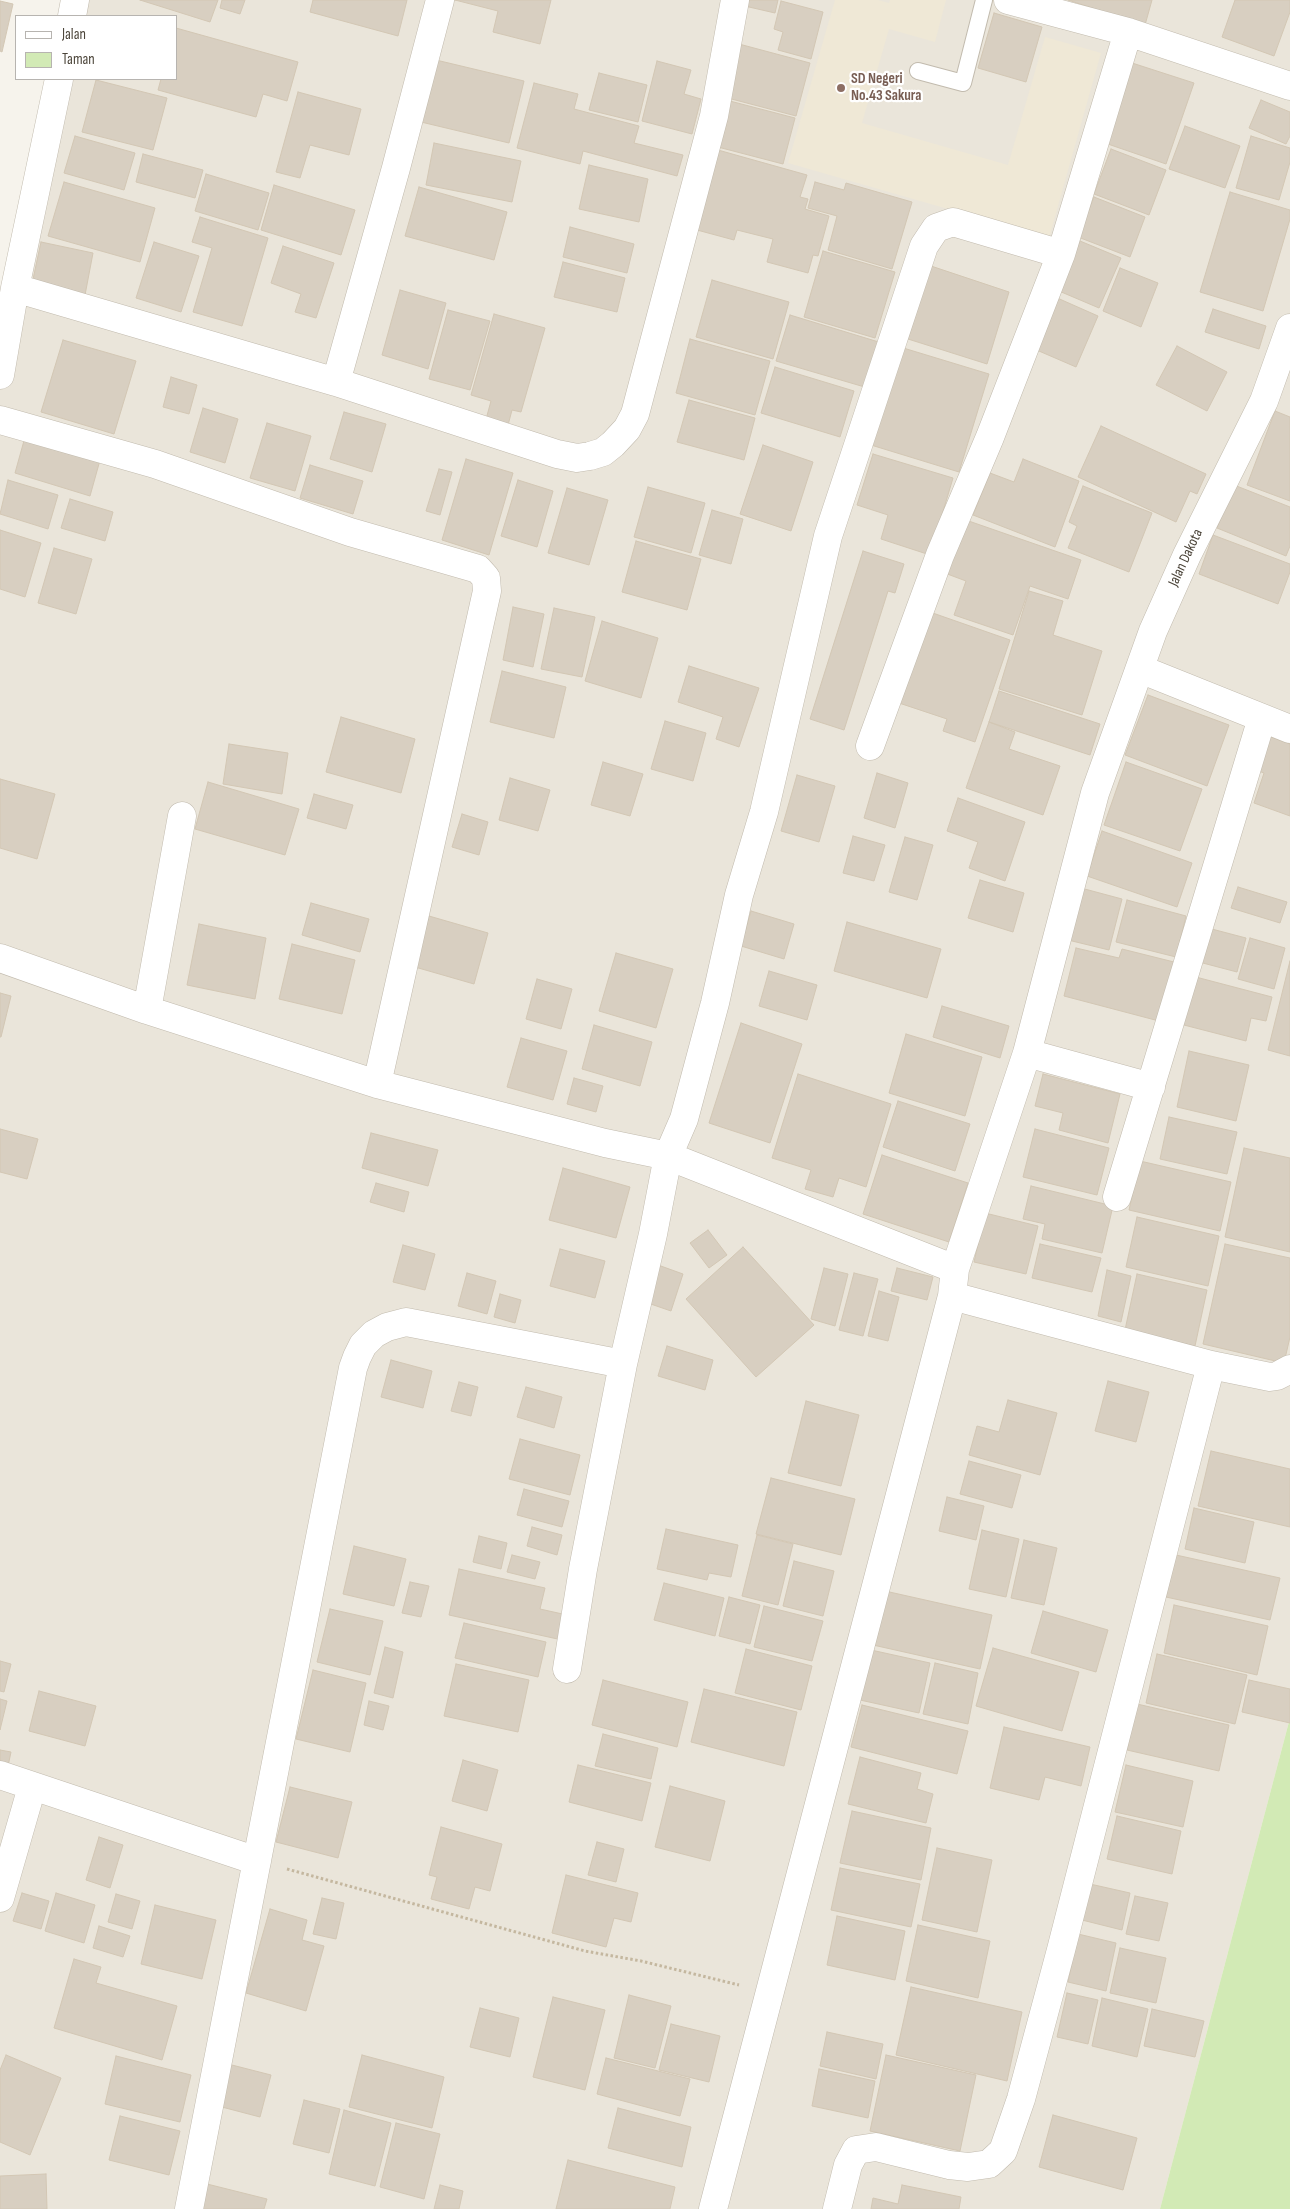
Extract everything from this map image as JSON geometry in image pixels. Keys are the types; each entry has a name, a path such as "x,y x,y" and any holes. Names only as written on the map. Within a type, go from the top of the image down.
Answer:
{"street":[{"path":"72,15 75,0"},
{"path":"336,382 396,168 440,0"},
{"path":"15,288 336,382 557,454 576,458 603,452 627,429 636,414 714,116 735,0"},
{"path":"1008,0 1055,6 1290,86"},
{"path":"870,746 940,555 990,437 1061,254 1128,32"},
{"path":"0,375 15,288 58,80"},
{"path":"567,1669 583,1569 623,1364 653,1234 668,1156 684,1119 715,1003 739,895 764,812 828,536 924,246 936,228 953,222 1061,254"},
{"name":"Jalan Dakota","path":"713,2209 771,1994 801,1868 952,1296 955,1269 1027,1053 1095,793 1154,631 1187,555 1264,401 1290,328"},
{"path":"0,420 155,464 350,532 478,569 486,578 487,591 377,1084"},
{"path":"1140,669 1290,729"},
{"path":"1117,1197 1262,718"},
{"path":"147,1010 182,816"},
{"path":"0,958 147,1010 377,1084 605,1143 668,1156 955,1269"},
{"path":"1027,1053 1151,1087"},
{"path":"952,1296 1211,1365 1270,1377 1277,1376 1290,1369"},
{"path":"189,2209 202,2131 257,1861 352,1368 363,1345 374,1334 387,1327 406,1322 623,1364"},
{"path":"837,2209 848,2165 856,2150 876,2147 968,2168 989,2164 1004,2151 1021,2099 1056,1969 1211,1365"},
{"path":"0,1775 257,1861"},
{"path":"0,1898 32,1787"}],"lane":[{"path":"918,71 963,83 984,0"}],"path":[{"path":"257,1861 585,1951 700,1974 771,1994"}],"shaded area":[{"path":"64,0 1290,0 1290,1718 1160,2209 0,2209 0,340 47,80 178,80 178,15 60,15"},
{"name":"SD Negeri No.43 Sakura","path":"835,0 878,0 889,3 890,0 946,0 935,42 889,29 862,123 1008,165 1045,37 1101,53 1049,238 788,163"}],"green space":[{"path":"1290,1718 1290,2209 1160,2209"}],"building":[{"path":"140,0 218,0 210,22"},
{"path":"222,0 245,0 240,14 220,8"},
{"path":"313,0 407,0 398,36 310,12"},
{"path":"455,0 551,0 540,44 493,32 498,11"},
{"path":"737,0 778,0 775,13 736,4"},
{"path":"1068,0 1152,0 1145,25"},
{"path":"1235,0 1290,0 1290,12 1274,56 1222,37"},
{"path":"0,1 13,4 2,52 0,51"},
{"path":"781,1 823,12 811,59 778,50 783,32 774,29"},
{"path":"994,13 1042,27 1026,82 978,68"},
{"path":"178,29 298,62 287,101 263,94 256,117 158,90 161,80 178,80"},
{"path":"739,44 810,63 796,116 724,97"},
{"path":"436,60 524,81 509,143 421,122"},
{"path":"657,61 691,70 684,94 701,99 692,134 642,121"},
{"path":"1129,62 1194,83 1166,164 1102,142"},
{"path":"599,73 647,85 638,122 589,110"},
{"path":"96,80 167,98 153,150 82,132"},
{"path":"534,83 578,94 574,109 639,126 634,143 683,155 677,176 583,151 580,164 517,148"},
{"path":"298,92 361,109 349,155 310,145 300,178 276,172"},
{"path":"726,100 795,118 783,164 714,146"},
{"path":"1261,100 1290,112 1290,136 1286,144 1249,128"},
{"path":"1185,126 1240,146 1225,188 1169,169"},
{"path":"75,136 135,153 124,190 64,173"},
{"path":"1251,136 1290,148 1290,162 1279,200 1236,188"},
{"path":"434,143 521,161 512,202 426,185"},
{"path":"1111,149 1166,170 1149,215 1094,194"},
{"path":"718,150 807,175 800,197 808,199 805,209 829,216 818,256 813,255 808,273 767,262 773,239 737,230 734,240 697,230"},
{"path":"143,154 203,170 195,198 136,182"},
{"path":"589,165 648,179 639,222 579,209"},
{"path":"206,174 269,193 258,230 195,211"},
{"path":"64,182 155,208 140,262 48,236"},
{"path":"815,182 844,190 846,183 912,202 892,269 828,250 837,216 808,208"},
{"path":"274,185 355,210 341,255 261,230"},
{"path":"419,187 507,212 494,260 405,236"},
{"path":"1230,192 1290,210 1290,219 1263,311 1200,292"},
{"path":"1094,197 1145,217 1130,257 1078,237"},
{"path":"200,217 268,238 242,326 193,312 212,248 192,242"},
{"path":"570,227 634,244 627,273 563,257"},
{"path":"1080,241 1121,258 1099,308 1059,291"},
{"path":"41,242 93,253 85,295 32,284"},
{"path":"154,242 199,256 181,312 136,298"},
{"path":"283,246 334,263 316,318 295,312 301,294 271,283"},
{"path":"823,251 895,272 875,338 804,317"},
{"path":"563,262 625,278 617,312 554,297"},
{"path":"931,266 1009,292 987,364 908,339"},
{"path":"1120,268 1158,283 1141,327 1103,311"},
{"path":"712,280 789,302 773,359 696,337"},
{"path":"400,290 446,303 428,369 382,355"},
{"path":"1055,297 1098,316 1076,367 1032,348"},
{"path":"1213,309 1266,326 1259,349 1205,332"},
{"path":"448,310 490,321 470,390 429,379"},
{"path":"494,314 545,328 521,412 512,410 507,429 485,423 491,401 471,395"},
{"path":"790,315 882,343 868,388 776,361"},
{"path":"690,339 770,361 755,415 676,393"},
{"path":"63,340 136,361 114,434 41,412"},
{"path":"1177,346 1227,372 1207,411 1156,385"},
{"path":"900,347 989,374 959,472 871,445"},
{"path":"775,367 854,391 840,437 761,413"},
{"path":"171,377 197,385 189,414 163,407"},
{"path":"689,400 755,418 744,460 677,442"},
{"path":"203,408 238,419 225,463 190,452"},
{"path":"1275,411 1290,417 1290,501 1247,485"},
{"path":"344,412 386,424 372,472 330,459"},
{"path":"267,423 311,436 295,491 250,478"},
{"path":"1101,426 1206,474 1197,494 1190,491 1176,522 1078,477"},
{"path":"27,430 102,453 90,496 15,473"},
{"path":"763,445 813,462 791,531 740,514"},
{"path":"873,454 953,478 930,555 881,539 888,515 857,505"},
{"path":"466,459 513,473 489,555 442,540"},
{"path":"1023,459 1079,481 1055,547 973,515 990,473 1014,482"},
{"path":"310,465 363,481 353,514 300,498"},
{"path":"439,469 452,472 440,515 426,511"},
{"path":"8,480 58,495 48,529 0,514"},
{"path":"518,480 553,491 537,547 501,536"},
{"path":"1234,485 1290,507 1290,546 1286,556 1217,528"},
{"path":"1083,486 1152,513 1129,572 1068,548 1077,526 1069,522"},
{"path":"648,487 705,503 691,553 634,537"},
{"path":"567,488 608,500 589,565 548,553"},
{"path":"70,499 113,512 105,541 61,528"},
{"path":"712,510 743,519 731,564 699,555"},
{"path":"960,518 1081,560 1068,599 1030,586 1013,635 954,615 966,581 942,572"},
{"path":"0,530 41,543 25,597 0,589"},
{"path":"1213,535 1290,564 1290,572 1278,604 1199,574"},
{"path":"636,541 701,559 687,610 622,592"},
{"path":"54,548 92,559 76,614 38,603"},
{"path":"863,551 904,564 895,593 888,591 844,730 810,719"},
{"path":"1029,591 1063,601 1053,635 1102,651 1082,715 999,689"},
{"path":"513,607 544,614 533,667 503,660"},
{"path":"554,608 595,617 582,677 541,669"},
{"path":"927,611 1010,640 975,742 943,731 947,719 896,702"},
{"path":"602,621 658,638 641,698 585,681"},
{"path":"689,666 759,688 739,747 716,739 723,717 678,702"},
{"path":"502,671 566,687 554,738 490,722"},
{"path":"999,691 1100,724 1090,755 989,722"},
{"path":"1148,695 1229,725 1207,786 1125,755"},
{"path":"341,717 415,739 401,793 326,772"},
{"path":"665,721 706,733 693,781 651,769"},
{"path":"989,722 1015,732 1009,749 1060,766 1043,815 966,788"},
{"path":"1268,736 1290,744 1290,816 1254,803 1264,773 1256,770"},
{"path":"229,744 288,753 282,794 223,784"},
{"path":"603,762 643,774 630,816 591,805"},
{"path":"1126,762 1202,789 1180,851 1104,825"},
{"path":"877,773 908,783 895,828 864,818"},
{"path":"797,775 835,786 819,842 781,831"},
{"path":"510,778 550,790 538,831 499,820"},
{"path":"0,779 55,794 37,859 0,848"},
{"path":"208,782 299,809 285,855 195,829"},
{"path":"314,794 353,805 346,829 307,818"},
{"path":"958,798 1025,822 1005,881 969,868 978,842 947,831"},
{"path":"462,814 488,822 479,855 452,847"},
{"path":"1102,831 1192,863 1177,907 1087,876"},
{"path":"853,836 885,845 874,881 843,873"},
{"path":"905,837 933,845 917,900 889,892"},
{"path":"980,880 1024,893 1013,932 968,918"},
{"path":"1238,887 1287,902 1280,923 1231,908"},
{"path":"1081,888 1122,899 1109,950 1068,940"},
{"path":"1127,900 1186,916 1176,957 1116,942"},
{"path":"311,903 369,919 360,952 302,935"},
{"path":"751,911 794,924 784,959 741,946"},
{"path":"429,916 488,933 474,984 415,967"},
{"path":"847,922 941,949 927,998 834,971"},
{"path":"199,924 266,938 255,999 187,985"},
{"path":"1208,928 1246,938 1237,972 1199,962"},
{"path":"1250,938 1285,948 1274,989 1238,979"},
{"path":"292,944 355,960 342,1014 279,999"},
{"path":"1076,948 1119,958 1122,949 1174,962 1159,1021 1064,996"},
{"path":"616,953 673,969 656,1028 599,1011"},
{"path":"1290,961 1290,1056 1268,1050"},
{"path":"769,971 817,985 807,1020 759,1006"},
{"path":"1192,976 1272,997 1266,1021 1251,1018 1246,1041 1180,1024"},
{"path":"537,979 572,989 561,1029 526,1019"},
{"path":"0,993 11,996 1,1037 0,1037"},
{"path":"942,1006 1009,1026 1000,1058 933,1037"},
{"path":"741,1023 802,1044 770,1143 709,1123"},
{"path":"594,1025 652,1042 640,1086 582,1069"},
{"path":"906,1034 982,1057 965,1116 889,1093"},
{"path":"521,1038 567,1051 553,1100 507,1087"},
{"path":"1189,1051 1249,1065 1236,1121 1177,1107"},
{"path":"798,1074 891,1104 866,1187 839,1178 833,1197 805,1189 811,1170 772,1158"},
{"path":"1043,1074 1120,1094 1108,1143 1059,1130 1063,1113 1035,1106"},
{"path":"574,1078 603,1086 596,1112 567,1104"},
{"path":"898,1101 970,1124 955,1171 883,1147"},
{"path":"1169,1117 1237,1132 1227,1174 1160,1159"},
{"path":"0,1129 38,1139 27,1179 0,1172"},
{"path":"1035,1129 1109,1148 1097,1195 1023,1177"},
{"path":"371,1133 438,1150 428,1186 362,1168"},
{"path":"1244,1148 1290,1158 1290,1252 1225,1237"},
{"path":"882,1155 968,1183 949,1242 863,1214"},
{"path":"1140,1161 1231,1182 1220,1231 1129,1210"},
{"path":"563,1168 630,1187 616,1238 549,1220"},
{"path":"376,1183 409,1192 404,1212 370,1202"},
{"path":"1031,1186 1113,1206 1102,1253 1042,1239 1045,1224 1023,1219"},
{"path":"985,1213 1038,1226 1026,1274 974,1262"},
{"path":"1137,1217 1219,1236 1208,1286 1126,1267"},
{"path":"708,1230 727,1255 709,1268 690,1243"},
{"path":"1040,1244 1101,1258 1092,1292 1032,1278"},
{"path":"1225,1244 1290,1258 1290,1337 1284,1363 1203,1344"},
{"path":"403,1245 435,1254 425,1290 393,1282"},
{"path":"743,1247 814,1325 756,1377 686,1299"},
{"path":"560,1249 605,1261 595,1298 550,1286"},
{"path":"658,1265 683,1274 671,1311 645,1302"},
{"path":"824,1268 848,1274 835,1326 811,1319"},
{"path":"897,1268 933,1277 927,1300 891,1291"},
{"path":"1107,1270 1131,1276 1121,1322 1098,1316"},
{"path":"467,1273 496,1281 487,1314 458,1306"},
{"path":"854,1273 878,1279 863,1336 839,1330"},
{"path":"1137,1274 1207,1290 1195,1346 1125,1330"},
{"path":"879,1291 899,1297 888,1341 868,1336"},
{"path":"500,1294 521,1300 515,1323 494,1317"},
{"path":"667,1346 713,1360 705,1390 658,1376"},
{"path":"391,1360 432,1371 423,1408 381,1397"},
{"path":"1108,1381 1149,1392 1136,1442 1095,1431"},
{"path":"459,1382 478,1387 471,1416 451,1411"},
{"path":"526,1387 562,1397 554,1428 517,1417"},
{"path":"1008,1400 1057,1413 1040,1475 969,1455 977,1426 999,1432"},
{"path":"806,1401 859,1415 841,1486 788,1473"},
{"path":"520,1439 580,1455 570,1495 509,1479"},
{"path":"1211,1451 1290,1469 1290,1527 1198,1506"},
{"path":"969,1461 1021,1475 1012,1508 960,1494"},
{"path":"771,1478 855,1499 841,1555 756,1534"},
{"path":"524,1489 569,1501 562,1527 517,1515"},
{"path":"947,1497 984,1506 976,1540 939,1531"},
{"path":"1194,1508 1254,1522 1245,1563 1185,1549"},
{"path":"532,1527 562,1535 557,1555 527,1546"},
{"path":"666,1529 738,1545 731,1577 709,1573 707,1580 657,1569"},
{"path":"982,1530 1019,1539 1006,1597 969,1589"},
{"path":"757,1535 793,1544 778,1605 742,1596"},
{"path":"479,1536 507,1543 501,1569 473,1562"},
{"path":"1024,1540 1057,1548 1044,1605 1011,1598"},
{"path":"354,1546 406,1559 394,1606 343,1594"},
{"path":"512,1555 540,1562 535,1579 507,1572"},
{"path":"1176,1555 1280,1578 1270,1620 1166,1597"},
{"path":"794,1561 834,1571 823,1616 783,1606"},
{"path":"459,1569 545,1588 540,1609 567,1615 562,1640 449,1615"},
{"path":"410,1582 429,1586 421,1617 402,1613"},
{"path":"664,1583 724,1598 715,1636 654,1620"},
{"path":"885,1591 992,1615 980,1669 873,1645"},
{"path":"729,1597 760,1605 750,1644 719,1636"},
{"path":"1174,1605 1268,1626 1257,1675 1164,1653"},
{"path":"764,1606 823,1621 812,1661 754,1647"},
{"path":"330,1609 383,1621 370,1675 317,1662"},
{"path":"1043,1611 1108,1630 1096,1672 1031,1653"},
{"path":"464,1623 546,1642 538,1677 455,1658"},
{"path":"385,1647 403,1652 393,1698 374,1693"},
{"path":"993,1648 1079,1672 1062,1731 976,1706"},
{"path":"746,1649 812,1666 801,1710 735,1693"},
{"path":"871,1650 930,1663 919,1713 860,1700"},
{"path":"1157,1654 1247,1675 1235,1724 1146,1703"},
{"path":"0,1661 11,1664 4,1692 0,1691"},
{"path":"935,1663 978,1673 968,1724 923,1714"},
{"path":"456,1664 529,1680 518,1732 444,1716"},
{"path":"313,1670 366,1683 350,1752 296,1739"},
{"path":"603,1680 688,1702 677,1747 592,1725"},
{"path":"1249,1680 1290,1689 1290,1723 1242,1712"},
{"path":"704,1689 797,1712 784,1766 691,1742"},
{"path":"39,1691 96,1706 85,1746 29,1731"},
{"path":"0,1699 7,1701 0,1730"},
{"path":"369,1701 389,1706 383,1730 364,1725"},
{"path":"1137,1704 1229,1725 1219,1771 1127,1750"},
{"path":"862,1705 968,1731 957,1774 851,1747"},
{"path":"1004,1727 1090,1747 1081,1786 1045,1777 1039,1800 990,1788"},
{"path":"603,1734 658,1748 651,1779 595,1766"},
{"path":"0,1750 11,1752 7,1771 0,1770"},
{"path":"860,1757 921,1773 917,1789 933,1794 926,1823 848,1804"},
{"path":"463,1760 498,1770 487,1811 452,1801"},
{"path":"578,1765 651,1783 642,1821 569,1802"},
{"path":"1126,1765 1193,1781 1183,1827 1115,1812"},
{"path":"670,1786 725,1801 710,1861 655,1847"},
{"path":"290,1787 352,1802 338,1858 276,1842"},
{"path":"852,1811 931,1828 921,1880 840,1863"},
{"path":"1117,1816 1181,1831 1172,1874 1107,1859"},
{"path":"441,1827 502,1844 490,1891 475,1887 469,1909 431,1899 437,1877 429,1875"},
{"path":"99,1837 123,1845 110,1888 86,1880"},
{"path":"597,1842 624,1849 616,1882 588,1875"},
{"path":"937,1848 992,1860 977,1932 922,1920"},
{"path":"840,1868 920,1884 911,1927 831,1910"},
{"path":"566,1875 638,1893 631,1922 614,1918 606,1947 552,1933"},
{"path":"1090,1884 1130,1893 1122,1930 1082,1920"},
{"path":"22,1893 49,1901 41,1929 13,1921"},
{"path":"56,1893 95,1905 84,1943 45,1931"},
{"path":"116,1894 140,1901 132,1929 108,1922"},
{"path":"1135,1896 1168,1903 1159,1941 1126,1934"},
{"path":"322,1898 344,1903 336,1939 313,1934"},
{"path":"155,1905 216,1920 202,1979 141,1964"},
{"path":"270,1909 307,1920 302,1940 324,1946 306,2011 246,1993"},
{"path":"837,1916 905,1931 895,1980 827,1965"},
{"path":"918,1925 990,1941 978,1998 906,1981"},
{"path":"99,1926 130,1936 123,1957 93,1948"},
{"path":"1078,1934 1116,1943 1106,1991 1068,1982"},
{"path":"1120,1948 1166,1958 1156,2003 1110,1993"},
{"path":"74,1959 101,1967 96,1983 177,2006 162,2060 54,2028"},
{"path":"911,1987 1022,2012 1007,2081 896,2055"},
{"path":"1067,1993 1098,2000 1088,2044 1057,2037"},
{"path":"629,1995 671,2006 655,2068 614,2058"},
{"path":"553,1997 605,2010 585,2090 533,2077"},
{"path":"1102,1998 1148,2009 1137,2057 1092,2046"},
{"path":"480,2008 519,2018 510,2057 470,2047"},
{"path":"1152,2009 1204,2021 1195,2057 1144,2046"},
{"path":"671,2024 720,2036 709,2082 659,2070"},
{"path":"827,2032 883,2044 876,2079 820,2066"},
{"path":"6,2055 61,2078 30,2155 0,2142 0,2070"},
{"path":"362,2055 444,2077 432,2128 349,2107"},
{"path":"886,2055 976,2075 960,2151 870,2131"},
{"path":"116,2056 191,2075 180,2122 105,2104"},
{"path":"606,2058 690,2079 680,2116 597,2094"},
{"path":"228,2064 271,2075 260,2117 218,2106"},
{"path":"819,2069 875,2081 868,2118 812,2106"},
{"path":"304,2100 340,2109 329,2153 293,2144"},
{"path":"618,2108 691,2127 682,2167 608,2148"},
{"path":"344,2110 391,2123 375,2186 329,2174"},
{"path":"1053,2115 1137,2138 1123,2190 1039,2167"},
{"path":"120,2116 180,2131 169,2175 109,2160"},
{"path":"396,2123 440,2134 424,2199 380,2187"},
{"path":"568,2160 675,2187 670,2209 556,2209"},
{"path":"46,2174 47,2209 0,2209 0,2176"},
{"path":"207,2184 267,2199 264,2209 200,2209"},
{"path":"440,2185 463,2191 459,2209 434,2209"},
{"path":"902,2185 961,2197 959,2209 871,2209 873,2198 898,2204"}],"place":[{"name":"SD Negeri No.43 Sakura","path":"841,88"}]}
